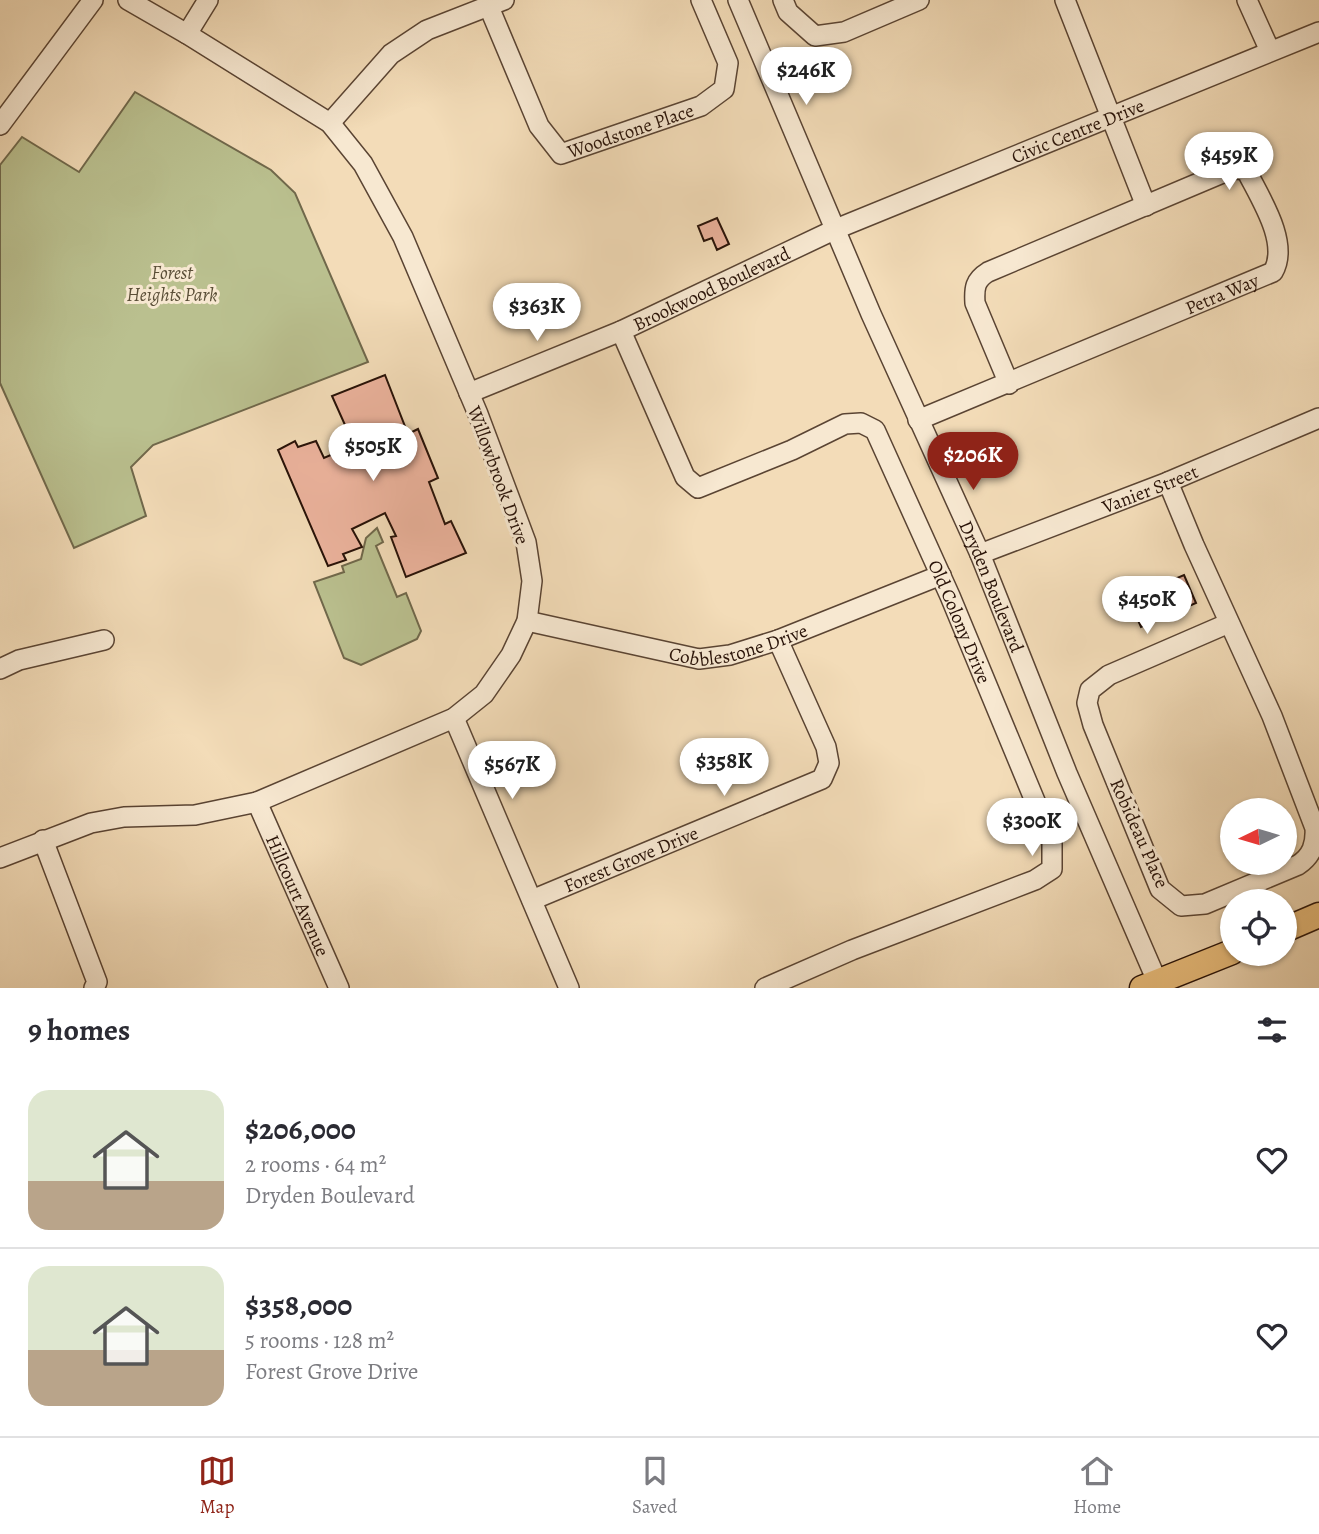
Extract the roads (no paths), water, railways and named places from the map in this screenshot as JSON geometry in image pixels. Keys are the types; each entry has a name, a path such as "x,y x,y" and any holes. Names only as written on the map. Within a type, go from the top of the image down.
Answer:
{"main road":[{"path":"1297,924 1319,915"},
{"path":"1154,986 1220,957"}],"street":[{"path":"3,113 93,0"},
{"name":"Willowbrook Drive","path":"0,858 91,823 124,817 195,815 257,802 454,718 484,694 511,655 527,621 532,581 526,542 469,393 403,237 363,164 330,123 128,0"},
{"path":"187,34 208,0"},
{"name":"Woodstone Place","path":"330,123 391,54 427,30 496,3 539,126 561,154 701,106 724,89 728,63 701,0"},
{"name":"Dryden Boulevard","path":"738,0 918,420 980,554 1154,986"},
{"path":"783,0 788,12 815,36 844,32 919,0"},
{"path":"1065,0 1146,206"},
{"path":"1247,0 1270,51"},
{"name":"Civic Centre Drive","path":"836,229 1319,32"},
{"name":"Petra Way","path":"918,420 1009,384 1273,272 1279,262 1280,249 1276,234 1246,170 1235,169 1220,174 980,277 974,290 975,303 1009,384"},
{"name":"Brookwood Boulevard","path":"469,393 621,331 836,229"},
{"name":"Old Colony Drive","path":"621,331 685,477 698,488 792,450 845,424 861,423 875,429 941,575 1052,842 1052,869 1035,880 852,950 765,988"},
{"name":"Vanier Street","path":"980,554 1168,482 1319,418"},
{"name":"Robideau Place","path":"1168,482 1272,716 1315,828 1316,839 1307,860 1298,865 1205,904 1181,906 1160,889 1093,725 1087,703 1090,690 1109,675 1229,623"},
{"name":"Cobblestone Drive","path":"527,621 698,659 730,655 778,640 941,575"},
{"path":"0,669 19,660 104,640"},
{"name":"Forest Grove Drive","path":"533,900 822,779 829,763 826,747 778,640"},
{"path":"454,718 569,988"},
{"name":"Hillcourt Avenue","path":"257,802 339,988"},
{"path":"43,840 97,982 94,988"}],"park label":[{"name":"Forest Heights Park","path":"172,283"}]}
